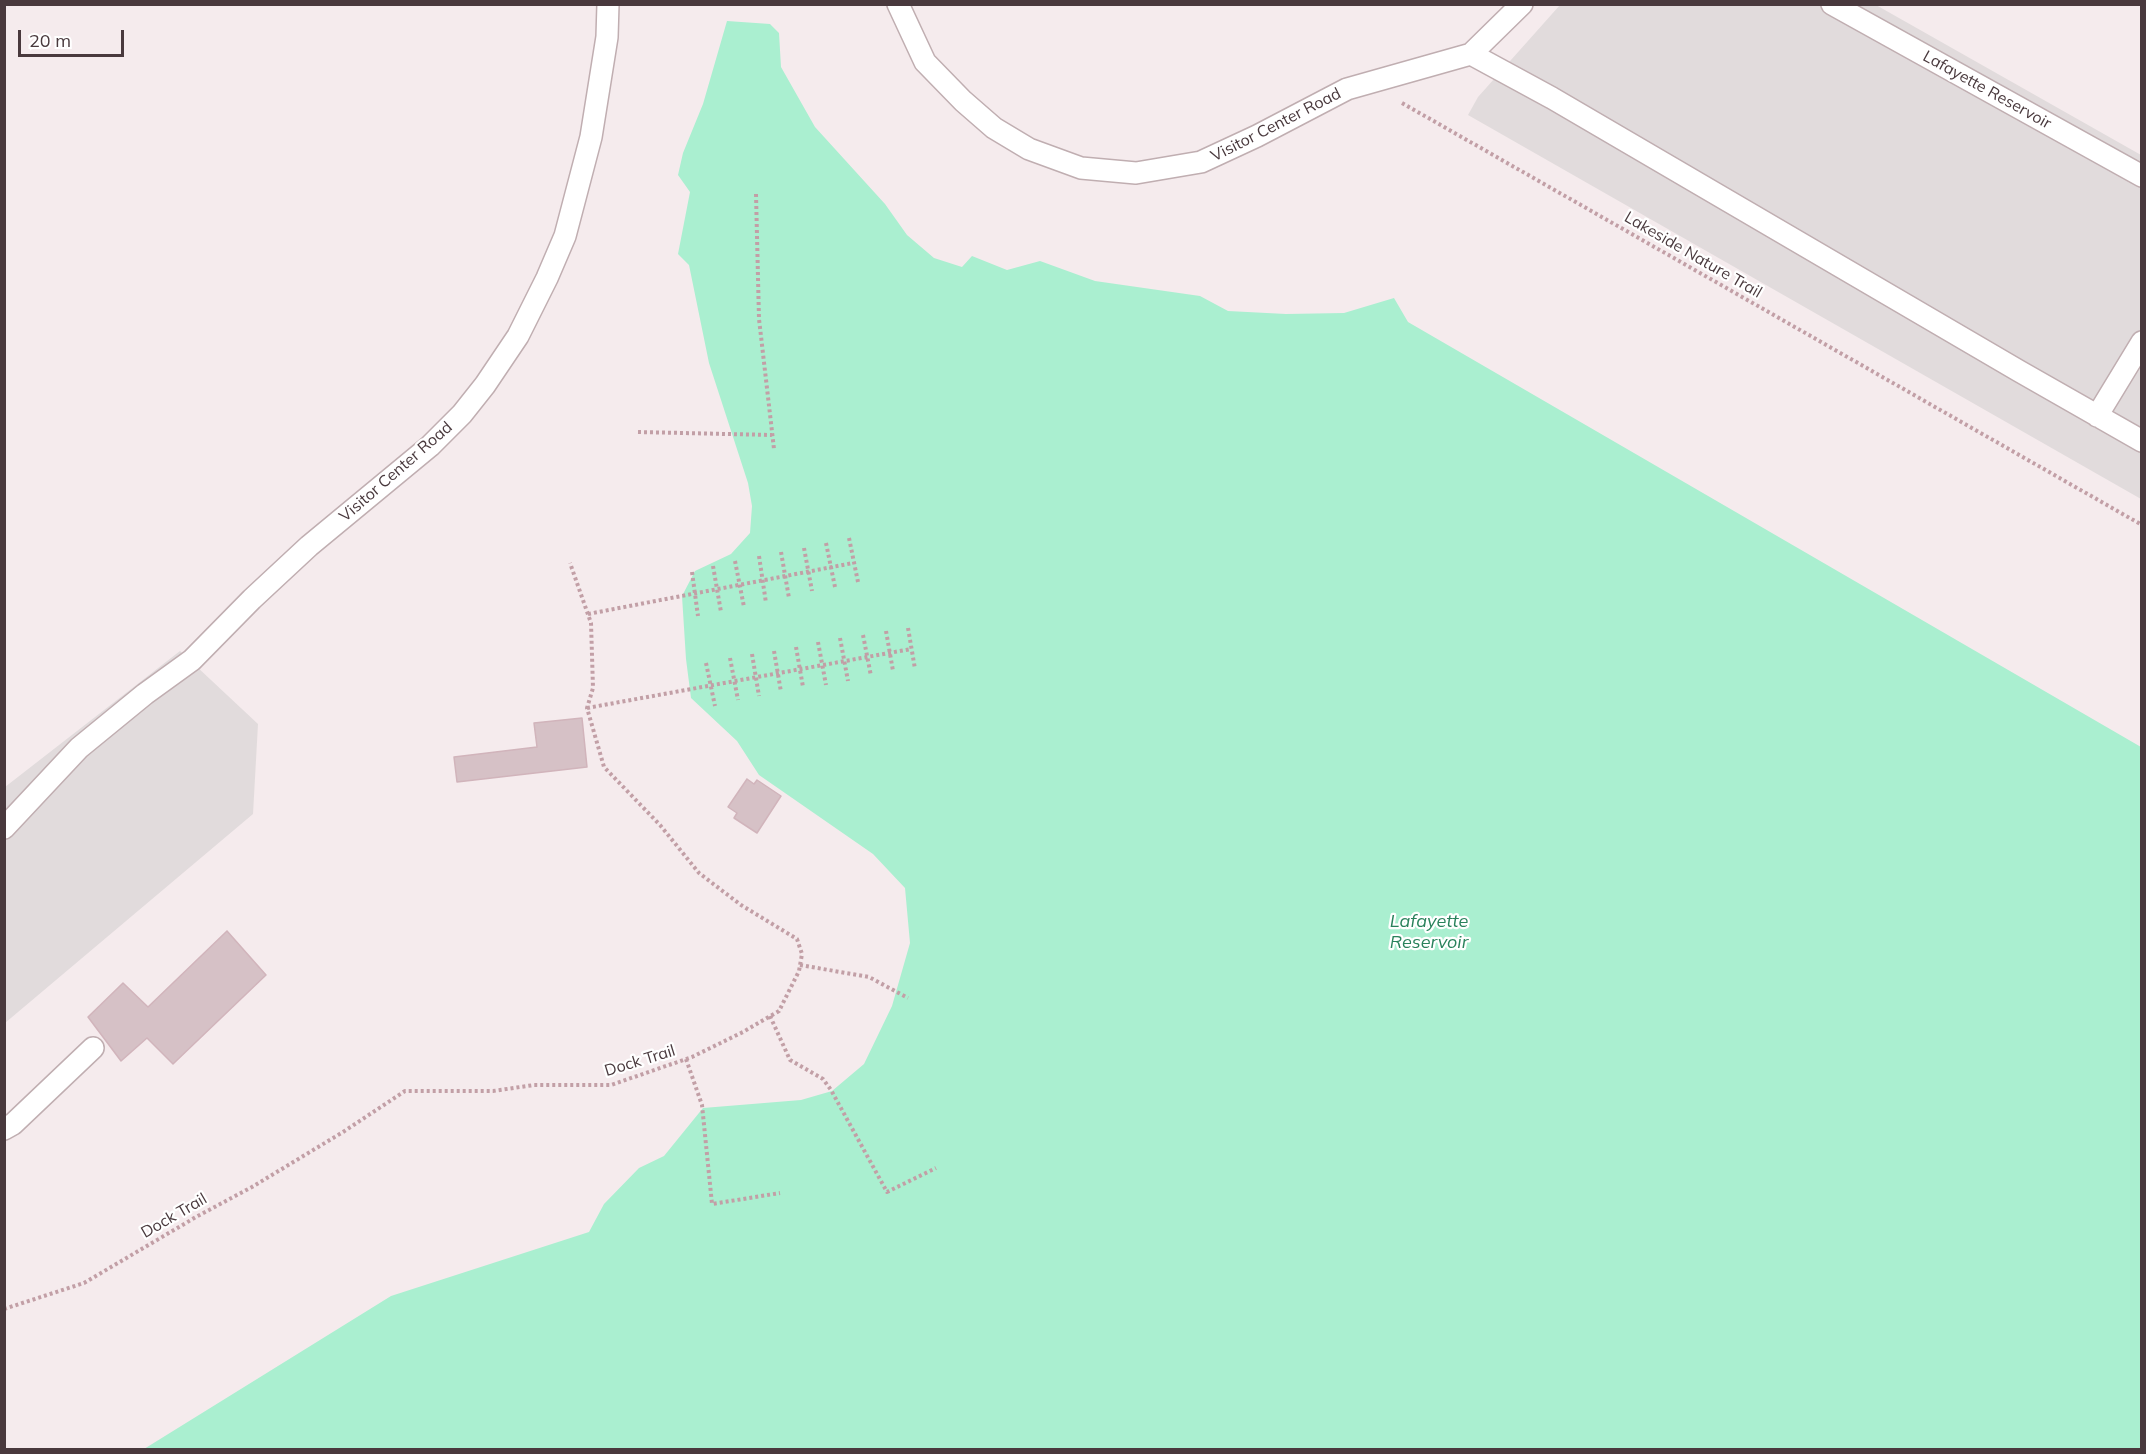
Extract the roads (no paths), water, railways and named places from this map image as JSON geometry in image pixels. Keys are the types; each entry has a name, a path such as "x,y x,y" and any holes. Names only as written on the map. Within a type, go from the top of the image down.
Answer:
{"lane":[{"name":"Visitor Center Road","path":"4,828 79,748 145,694 192,660 252,599 309,546 438,438 462,414 485,385 518,336 565,236 591,137 607,37 608,4"},
{"name":"Visitor Center Road","path":"898,4 925,62 963,101 994,128 1029,148 1081,168 1136,173 1201,162 1347,89 1471,54 1522,4"},
{"name":"Lafayette Reservoir","path":"1832,4 2142,176"},
{"path":"1471,54 1552,98 2142,441"},
{"path":"2097,416 2142,342"},
{"path":"4,1129 14,1124 93,1048"}],"water":[{"name":"Lafayette Reservoir","path":"727,21 770,24 779,33 781,67 815,127 885,204 907,235 934,258 962,267 972,256 1007,270 1040,261 1095,281 1200,296 1228,311 1286,314 1344,313 1394,298 1408,322 2141,747 2141,1449 144,1449 391,1296 589,1232 604,1204 639,1168 664,1156 703,1108 801,1100 832,1091 864,1064 892,1006 910,943 905,888 873,854 759,775 737,741 691,698 682,596 695,571 731,554 750,533 752,506 748,483 709,363 689,265 678,254 690,192 678,175 683,153 703,104"}]}
